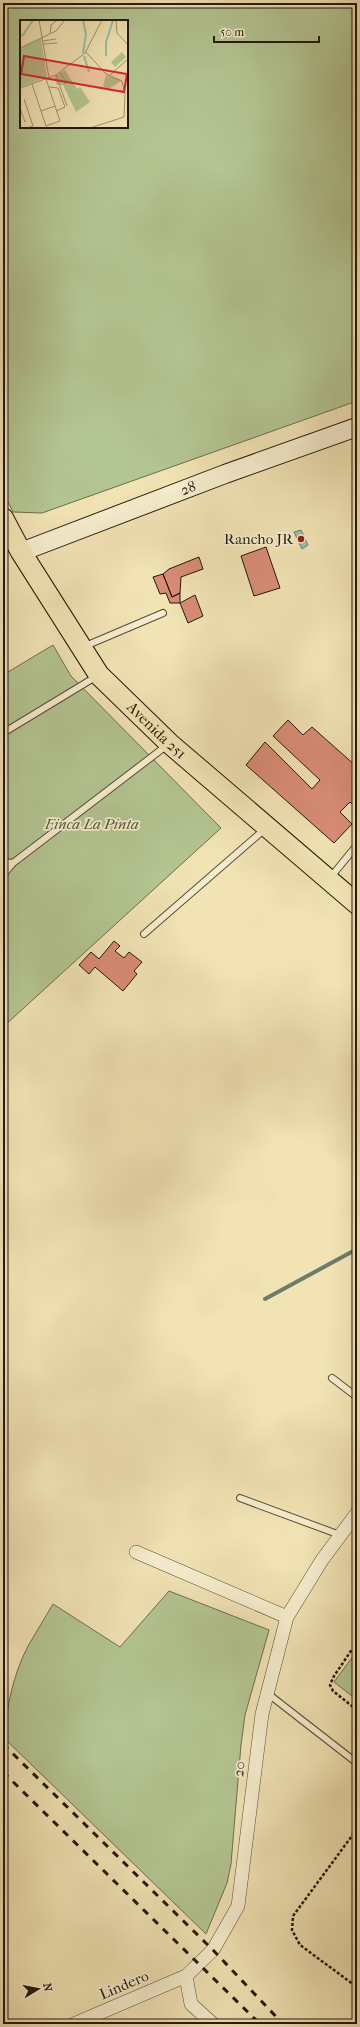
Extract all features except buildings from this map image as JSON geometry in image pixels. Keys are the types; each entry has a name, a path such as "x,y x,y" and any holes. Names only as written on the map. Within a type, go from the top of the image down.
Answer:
{"main road":[{"name":"Avenida 251","path":"3,518 21,552 80,648 99,675 169,743 357,904"}],"street":[{"name":"28","path":"21,552 225,474 357,426"},
{"name":"20","path":"186,1976 213,1950 238,1906 262,1714 287,1617 322,1560 357,1513"},
{"path":"136,1552 287,1617"},
{"path":"186,1976 191,2004 213,2024"},
{"name":"Lindero","path":"74,2024 186,1976"}],"lane":[{"path":"80,648 163,613"},
{"path":"3,734 99,675"},
{"path":"3,875 13,863 169,743"},
{"path":"144,934 268,827"},
{"path":"329,879 357,845"},
{"path":"3,862 13,863"},
{"path":"332,1378 357,1397"},
{"path":"240,1498 340,1535"},
{"path":"267,1693 357,1763"}],"path":[{"path":"357,1642 334,1676 330,1685 333,1691 357,1710"},
{"path":"357,1829 293,1916 292,1930 300,1945 357,1987"}],"green space":[{"path":"3,3 357,3 357,401 42,513 13,512 3,492"},
{"name":"Finca La Pinta","path":"53,645 71,676 221,828 3,1027 3,675"},
{"path":"169,1591 269,1630 245,1715 231,1864 227,1883 206,1934 4,1738 9,1702 18,1668 28,1646 53,1604 120,1647"},
{"path":"357,1651 357,1700 334,1682"}],"shaded area":[{"name":"Rancho JR","path":"301,530 308,545 302,549 294,532"}],"waterway":[{"path":"265,1299 357,1249"}],"railway":[{"path":"3,1744 213,1950 283,2024"},
{"path":"3,1772 260,2024"}],"place":[{"name":"Rancho JR","path":"301,539"}]}
